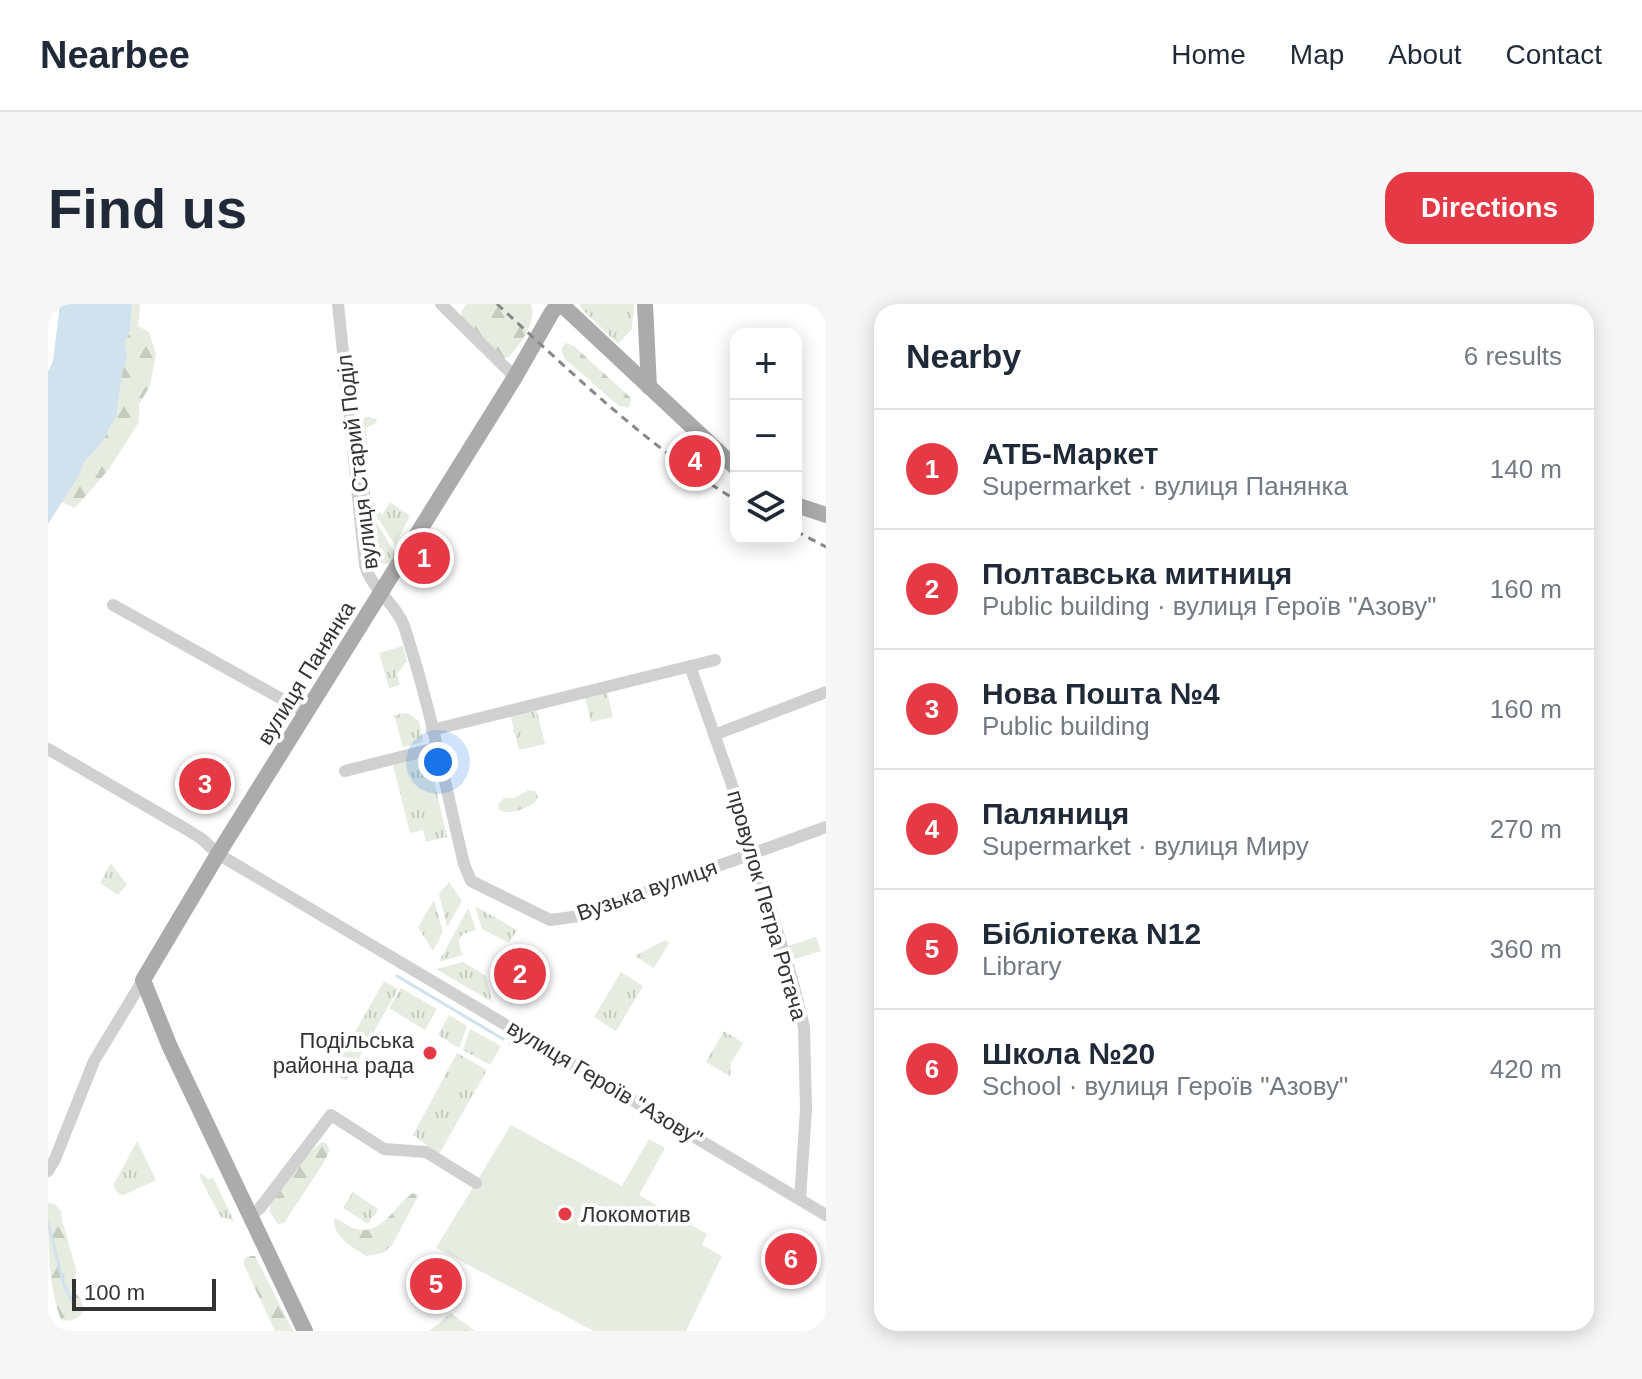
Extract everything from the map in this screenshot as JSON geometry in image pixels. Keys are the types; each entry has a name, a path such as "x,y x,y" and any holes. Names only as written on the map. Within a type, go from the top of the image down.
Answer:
{"main road":[{"name":"вулиця Панянка","path":"143,980 552,312 560,304"},
{"path":"560,304 730,462"},
{"path":"645,304 649,387"},
{"path":"802,507 826,515"},
{"path":"143,980 170,1047 305,1331"}],"street":[{"name":"вулиця Старий Поділ","path":"338,304 365,565 381,594 403,622 464,864 471,881"},
{"path":"441,304 515,377"},
{"path":"113,605 307,713"},
{"path":"432,730 715,660"},
{"name":"провулок Петра Ротача","path":"690,666 731,782 804,1027 806,1109 800,1199"},
{"path":"714,735 826,692"},
{"path":"345,771 436,748"},
{"name":"вулиця Героїв \"Азову\"","path":"48,749 202,839 218,854 826,1215"},
{"name":"Вузька вулиця","path":"471,881 550,920 580,916 826,827"},
{"path":"48,1171 94,1061 143,980"},
{"path":"251,1216 331,1115 384,1149 426,1152 476,1183"}],"green space":[{"path":"132,304 140,304 138,326 149,332 156,354 150,386 139,404 139,422 109,469 75,508 62,502 85,461 100,445 117,415"},
{"path":"466,304 531,304 530,325 509,357 500,356 462,317 461,312"},
{"path":"580,304 634,304 632,329 618,344"},
{"path":"565,343 574,346 631,398 629,408 619,406 565,359 561,350"},
{"path":"367,417 377,419 375,424 366,428 370,496 382,515 390,502 410,516 395,545 362,493 356,423"},
{"path":"364,502 396,555 390,564 379,563 371,556"},
{"path":"403,646 407,661 397,674 400,685 389,688 379,653"},
{"path":"607,691 613,717 591,722 585,697"},
{"path":"536,708 545,744 519,750 510,714"},
{"path":"408,713 419,721 423,742 403,747 394,715"},
{"path":"428,753 447,837 426,842 423,830 410,833 392,761"},
{"path":"529,790 535,791 538,796 535,803 512,812 498,809 504,798 514,798"},
{"path":"111,863 127,885 118,895 100,883"},
{"path":"449,882 462,901 447,927 439,894"},
{"path":"434,900 443,932 433,951 418,927"},
{"path":"475,906 517,930 509,943 482,929"},
{"path":"468,908 476,930 460,938 463,955 439,962"},
{"path":"816,937 821,951 792,960 788,946"},
{"path":"665,940 669,943 654,968 635,956"},
{"path":"463,962 486,976 492,1002 436,969"},
{"path":"621,972 643,986 616,1031 594,1017"},
{"path":"384,981 398,989 346,1081 332,1073"},
{"path":"401,988 437,1009 425,1030 389,1008"},
{"path":"449,1015 467,1026 459,1048 438,1035"},
{"path":"470,1029 501,1046 490,1065 463,1050"},
{"path":"724,1031 743,1043 731,1063 730,1076 706,1062"},
{"path":"457,1053 487,1070 439,1154 413,1135"},
{"name":"Локомотив","path":"511,1125 622,1186 649,1139 665,1148 639,1195 707,1234 702,1245 722,1256 686,1331 594,1331 436,1248"},
{"path":"137,1141 156,1180 124,1195 119,1194 114,1184"},
{"path":"322,1142 330,1150 321,1167 284,1223 278,1224 270,1212 270,1204 306,1156"},
{"path":"201,1173 208,1179 213,1178 234,1221 221,1217 199,1176"},
{"path":"353,1192 378,1209 368,1224 343,1208"},
{"path":"413,1193 418,1195 416,1200 392,1245 383,1253 366,1256 344,1241 336,1231 334,1218 356,1229 374,1228"},
{"path":"48,1203 55,1204 61,1211 76,1269 71,1289 83,1305 81,1314 70,1320 61,1320 53,1292"},
{"path":"255,1256 293,1331 275,1331 244,1265 244,1259"},
{"path":"451,1313 475,1331 429,1331"}],"water":[{"path":"60,304 132,304 117,415 100,445 85,461 79,476 48,524 48,372 53,361"}],"waterway":[{"path":"397,976 503,1039"},
{"path":"510,1043 514,1045"},
{"path":"48,1223 64,1285 74,1305"}],"railway":[{"path":"497,304 641,433 730,496"},
{"path":"802,534 826,547"}],"place":[{"name":"Паляниця","path":"695,461"},
{"name":"АТБ-Маркет","path":"424,558"},
{"name":"Нова Пошта №4","path":"205,784"},
{"name":"Полтавська митниця","path":"520,974"},
{"name":"Подільська районна рада","path":"430,1053"},
{"name":"Локомотив","path":"565,1214"},
{"name":"Школа №20","path":"791,1259"},
{"name":"Бібліотека N12","path":"436,1284"}]}
